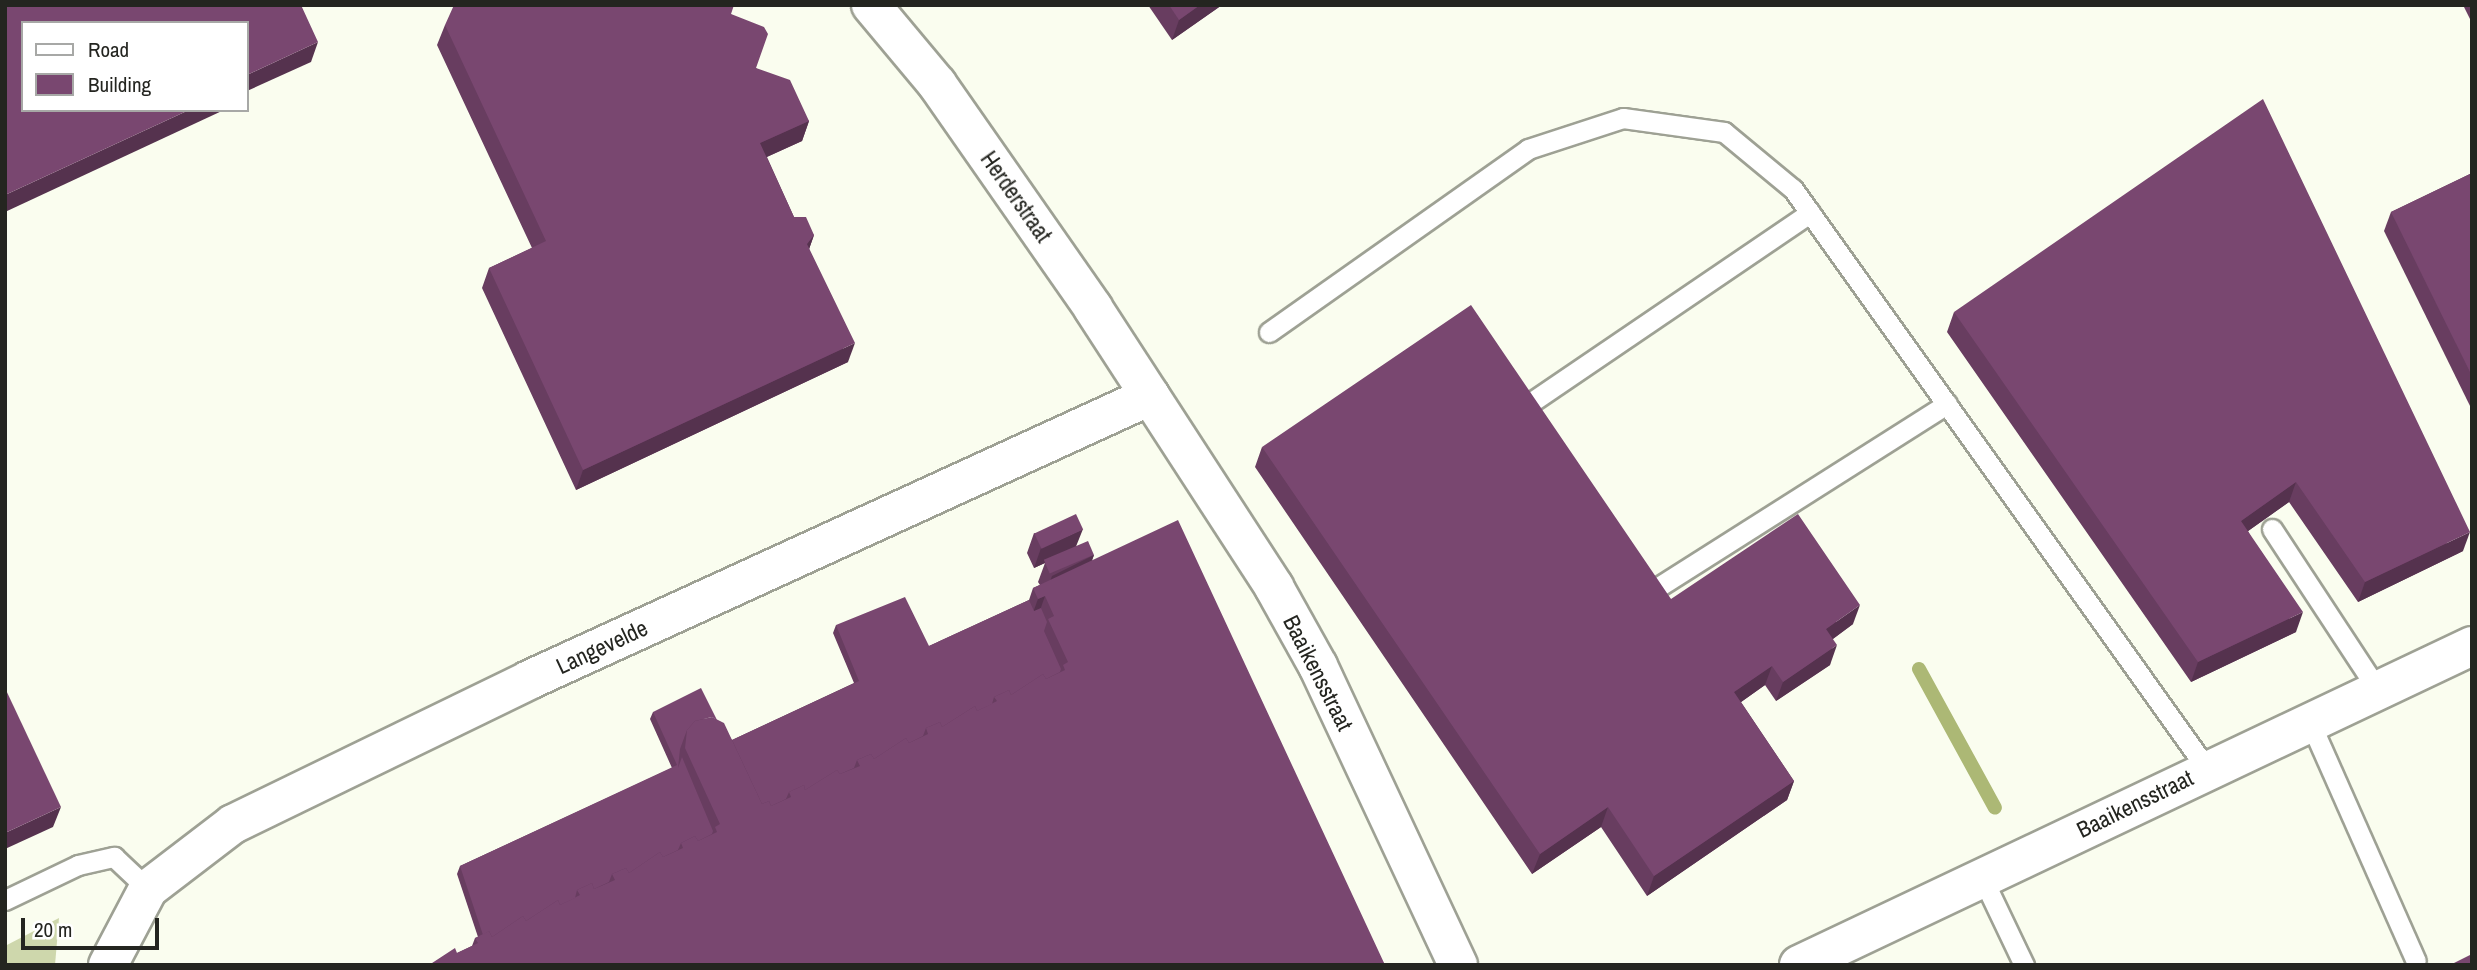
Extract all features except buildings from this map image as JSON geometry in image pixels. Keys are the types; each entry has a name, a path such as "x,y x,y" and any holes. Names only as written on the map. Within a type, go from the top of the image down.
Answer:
{"street":[{"name":"Herderstraat","path":"871,5 937,84 1150,396"},
{"name":"Langevelde","path":"108,965 148,889 233,824 528,680 1150,396"},
{"name":"Baaikensstraat","path":"1150,396 1274,587 1318,666 1458,965"},
{"name":"Baaikensstraat","path":"1799,965 2207,769 2472,646"}],"lane":[{"path":"1269,332 1528,149 1622,118 1724,132 1793,189 2207,769"},
{"path":"1533,401 1810,214"},
{"path":"1660,586 1947,404"},
{"path":"2272,529 2377,689"},
{"path":"2310,722 2416,961"},
{"path":"5,900 78,865 114,857 148,889"},
{"path":"1982,877 2024,965"}],"green space":[{"path":"59,918 55,965 5,965 5,946"}],"waterway":[{"path":"1919,669 1995,808"}]}
